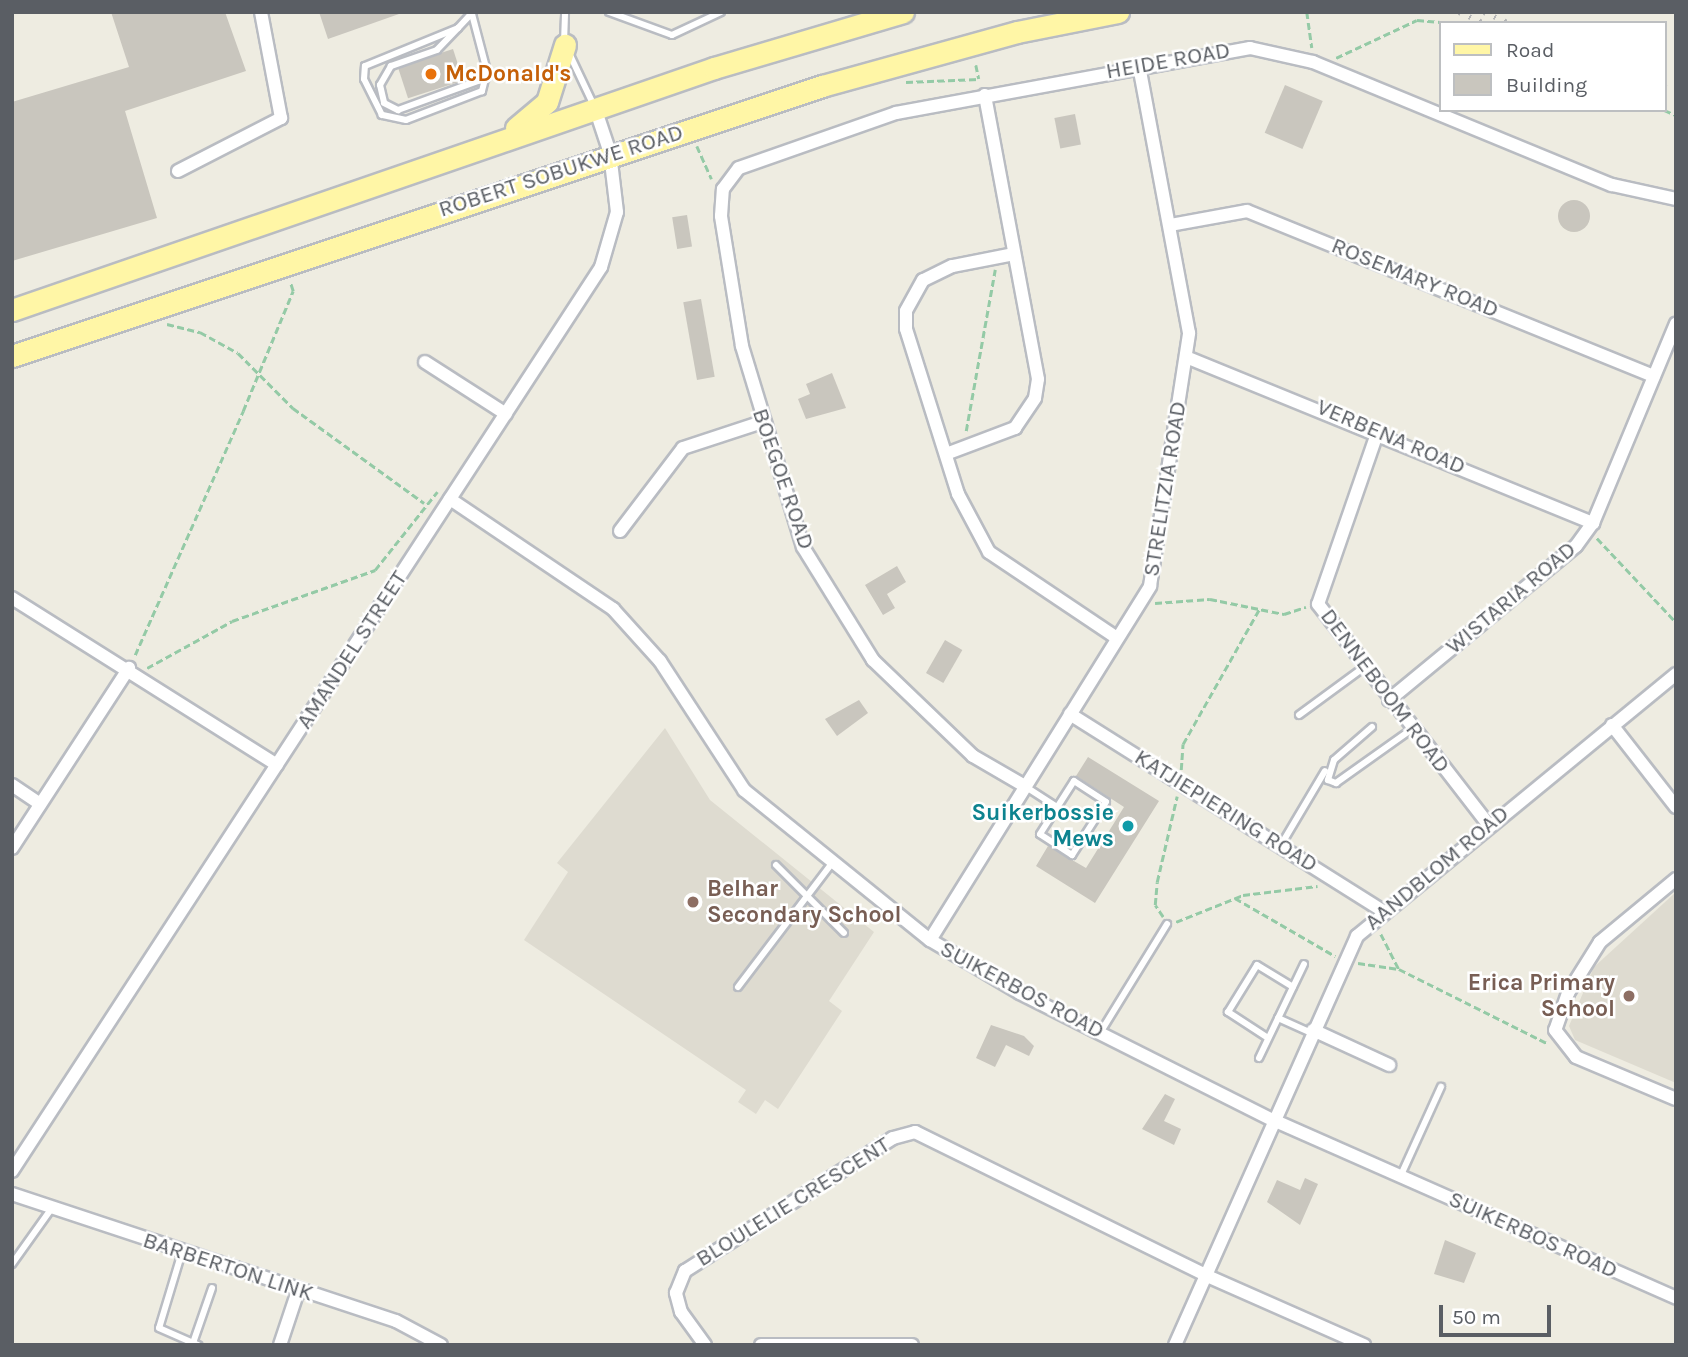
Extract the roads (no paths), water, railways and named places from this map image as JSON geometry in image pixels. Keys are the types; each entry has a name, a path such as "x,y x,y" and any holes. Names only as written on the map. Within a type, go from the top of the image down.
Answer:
{"main road":[{"name":"ROBERT SOBUKWE ROAD","path":"12,310 595,108 903,12"},
{"name":"ROBERT SOBUKWE ROAD","path":"12,356 610,153 954,49 1118,12"},
{"path":"491,144 547,102 565,45"}],"street":[{"path":"178,171 281,117 271,44 261,12"},
{"name":"HEIDE ROAD","path":"732,174 749,161 896,113 1139,65 1250,48 1326,68 1575,171 1676,199"},
{"name":"STRELITZIA ROAD","path":"930,940 1023,785 1142,600 1154,569 1186,357 1187,309 1139,65"},
{"path":"946,454 1015,428 1035,398 1038,379 985,95"},
{"name":"AMANDEL STREET","path":"12,1171 610,251 617,212 610,153 595,108"},
{"name":"BOEGOE ROAD","path":"732,174 721,216 762,422 803,547 873,660 973,756 1023,785"},
{"name":"ROSEMARY ROAD","path":"1170,225 1247,211 1654,376"},
{"path":"1014,254 923,280 906,311 958,494 989,552 1117,638"},
{"name":"WISTARIA ROAD","path":"1389,700 1556,565 1590,527 1676,324"},
{"name":"VERBENA ROAD","path":"1186,357 1378,431 1590,527"},
{"path":"425,362 506,414"},
{"path":"620,531 683,448 762,422"},
{"name":"DENNEBOOM ROAD","path":"1378,431 1318,604 1363,668 1488,824"},
{"name":"SUIKERBOS ROAD","path":"450,499 613,609 660,661 730,776 832,863 930,940 1100,1033 1273,1120 1676,1298"},
{"path":"12,598 130,668 277,765"},
{"path":"12,848 130,668"},
{"name":"AANDBLOM ROAD","path":"1273,1120 1343,959 1381,911 1676,674"},
{"name":"KATJIEPIERING ROAD","path":"1070,714 1335,878 1381,911"},
{"path":"1612,725 1676,807"},
{"path":"12,785 40,804"},
{"path":"1676,878 1600,942 1568,993 1555,1030 1576,1057 1676,1099"},
{"path":"1312,1031 1389,1065"},
{"path":"1175,1345 1273,1120"},
{"name":"BLOULELIE CRESCENT","path":"705,1345 681,1312 676,1293 685,1271 902,1134 931,1135 1205,1275 1356,1343"},
{"name":"BARBERTON LINK","path":"12,1194 298,1291 396,1321 441,1345"},
{"path":"280,1345 298,1291"},
{"path":"761,1345 912,1345"}],"lane":[{"path":"565,12 565,45 595,108"},
{"path":"609,12 672,35 721,12"},
{"path":"458,28 370,61 364,79 377,110 406,120 482,91 486,78 472,13"},
{"path":"472,13 437,50 391,66 380,85 384,103 398,110 486,78"},
{"path":"1299,716 1363,668"},
{"path":"1280,845 1312,783 1372,727"},
{"path":"1326,769 1325,777 1336,783 1412,729"},
{"path":"1073,781 1106,802 1072,855 1040,834 1057,807 1073,781"},
{"path":"1023,785 1057,807"},
{"path":"738,987 832,863"},
{"path":"776,865 845,933"},
{"path":"1100,1033 1167,924"},
{"path":"1259,1058 1304,964"},
{"path":"1268,1038 1228,1012 1257,965 1293,986"},
{"path":"1278,1018 1312,1031"},
{"path":"1400,1177 1441,1087"},
{"path":"13,1261 52,1208"},
{"path":"182,1252 159,1328 196,1344 212,1288"}],"railway":[{"path":"1459,12 1480,21"},
{"path":"1484,12 1505,21"},
{"path":"1667,88 1676,91"}],"place":[{"name":"McDonald's","path":"431,74"},
{"name":"Suikerbossie Mews","path":"1128,826"},
{"name":"Belhar Secondary School","path":"693,902"},
{"name":"Erica Primary School","path":"1629,996"}]}
